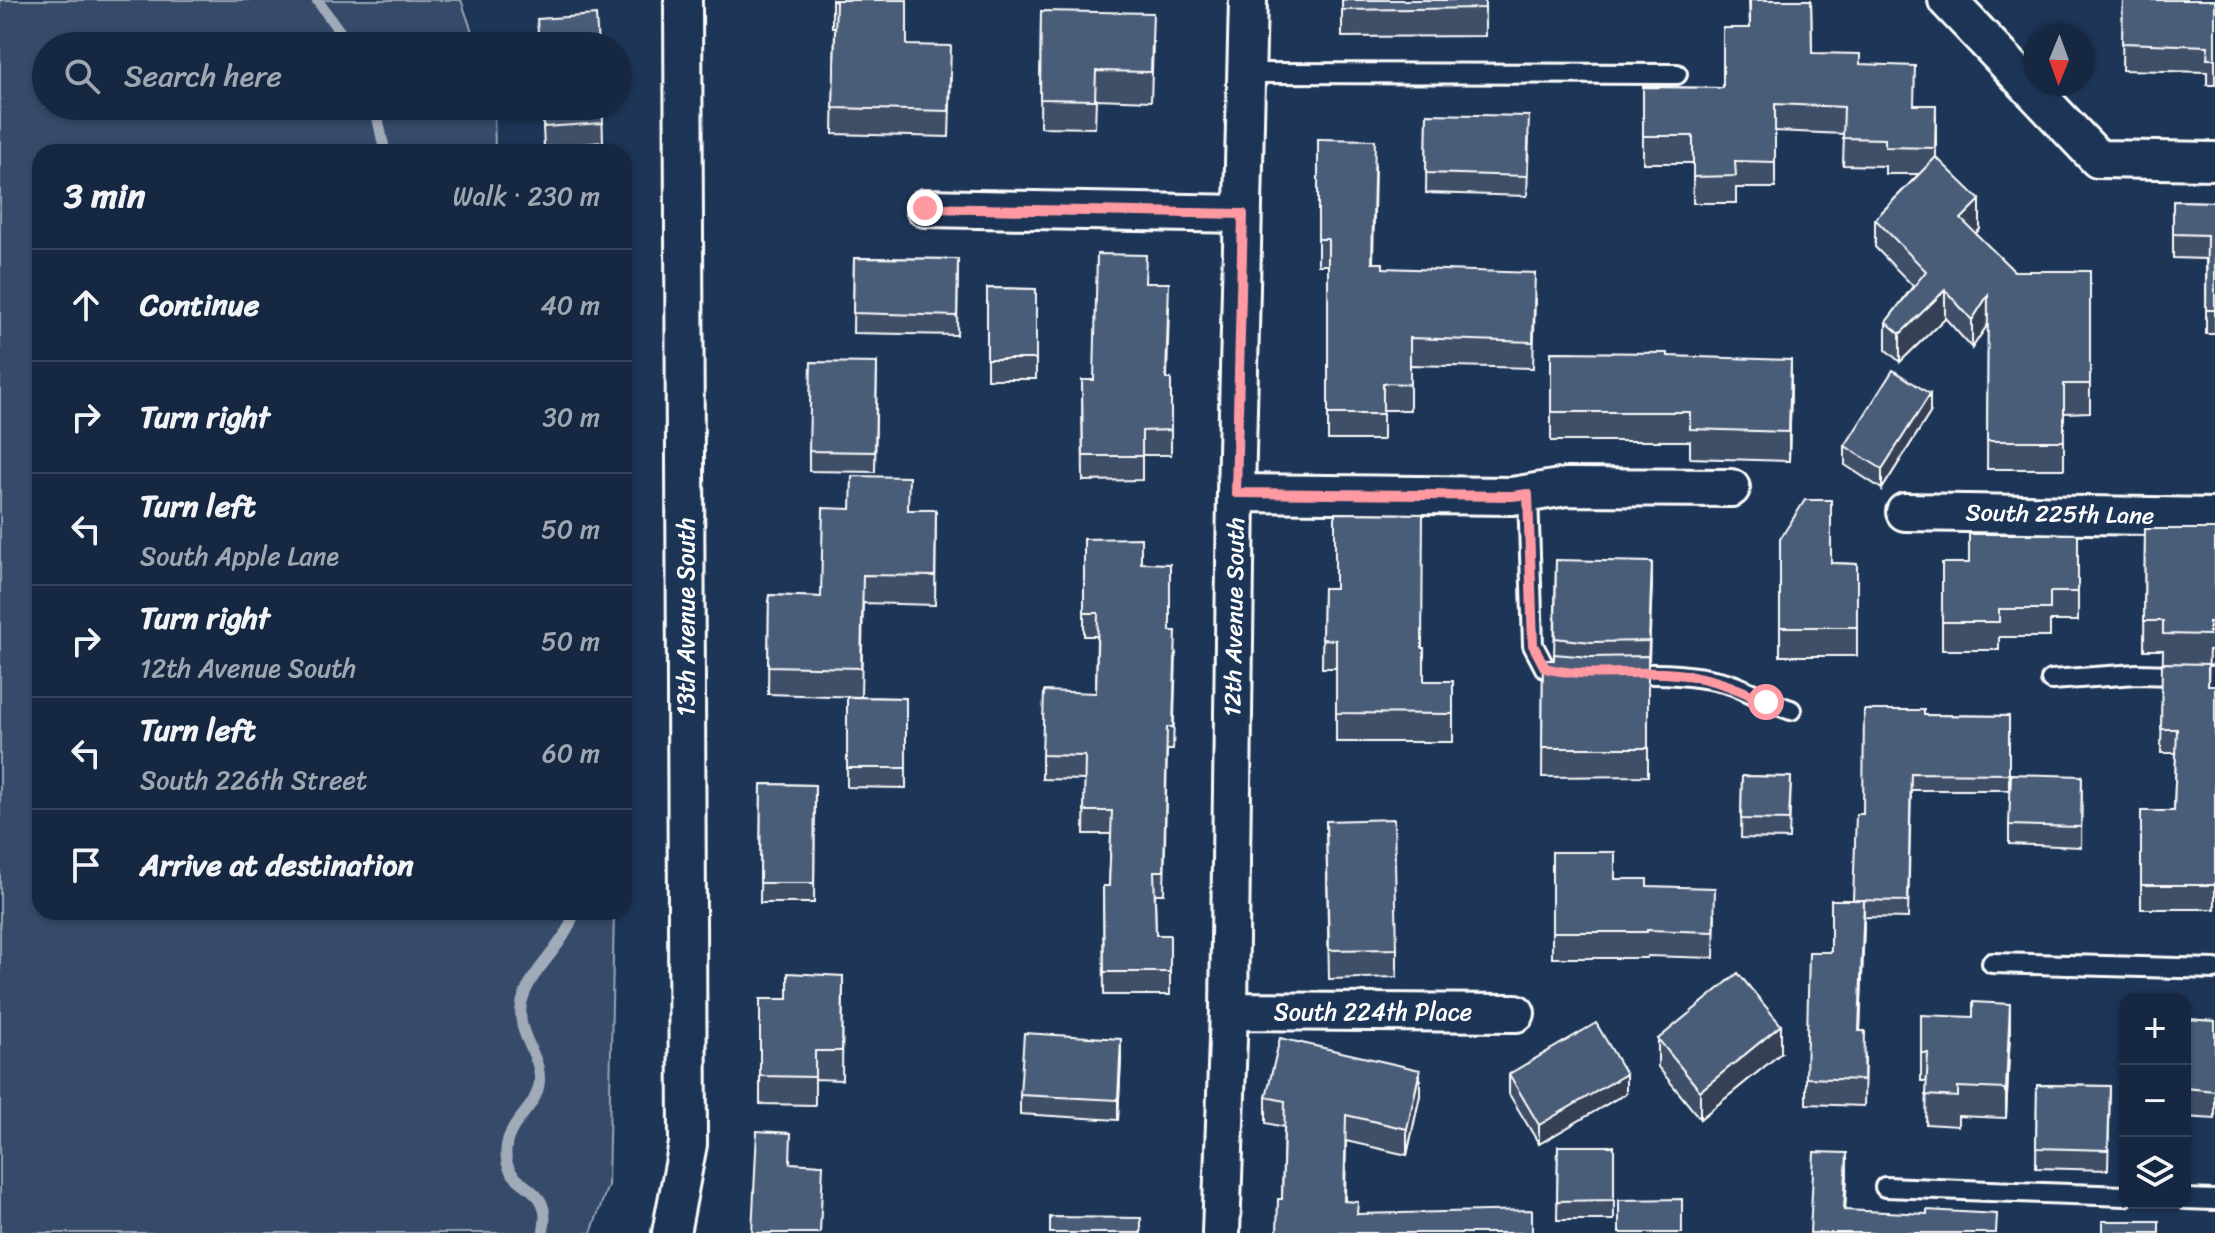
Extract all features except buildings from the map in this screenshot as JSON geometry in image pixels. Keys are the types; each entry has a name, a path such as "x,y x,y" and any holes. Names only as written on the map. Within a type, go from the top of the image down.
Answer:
{"street":[{"name":"13th Avenue South","path":"671,1233 688,1144 683,0"},
{"name":"12th Avenue South","path":"1221,1233 1229,1011 1236,493 1248,0"},
{"path":"1947,0 2098,159 2215,161"},
{"path":"925,208 1243,214"},
{"path":"1236,493 1512,496 1566,487 1731,488"},
{"name":"South 225th Lane","path":"1905,512 2215,517"},
{"name":"South 224th Place","path":"1229,1011 1516,1013"}],"lane":[{"path":"1247,73 1677,74"},
{"path":"1528,494 1533,645 1545,668 1582,674"},
{"path":"1610,674 1665,673 1730,684 1766,702 1791,710"},
{"path":"2051,680 2137,674 2215,676"},
{"path":"1992,963 2215,969"},
{"path":"1885,1187 2119,1196"},
{"path":"2191,1199 2215,1200"}],"shaded area":[{"path":"0,0 461,0 472,32 32,32 32,120 494,120 495,144 32,144 32,920 614,920 608,1185 591,1233 0,1233"}],"waterway":[{"path":"317,0 340,32"},
{"path":"378,120 383,144"},
{"path":"543,1233 543,1205 514,1176 506,1156 514,1126 536,1095 539,1085 537,1064 522,1025 522,1002 533,978 564,936 571,920"}],"route":[{"path":"925,208 1243,214 1236,493 1528,494 1533,645 1545,668 1568,674 1665,673 1730,684 1766,702"}]}
